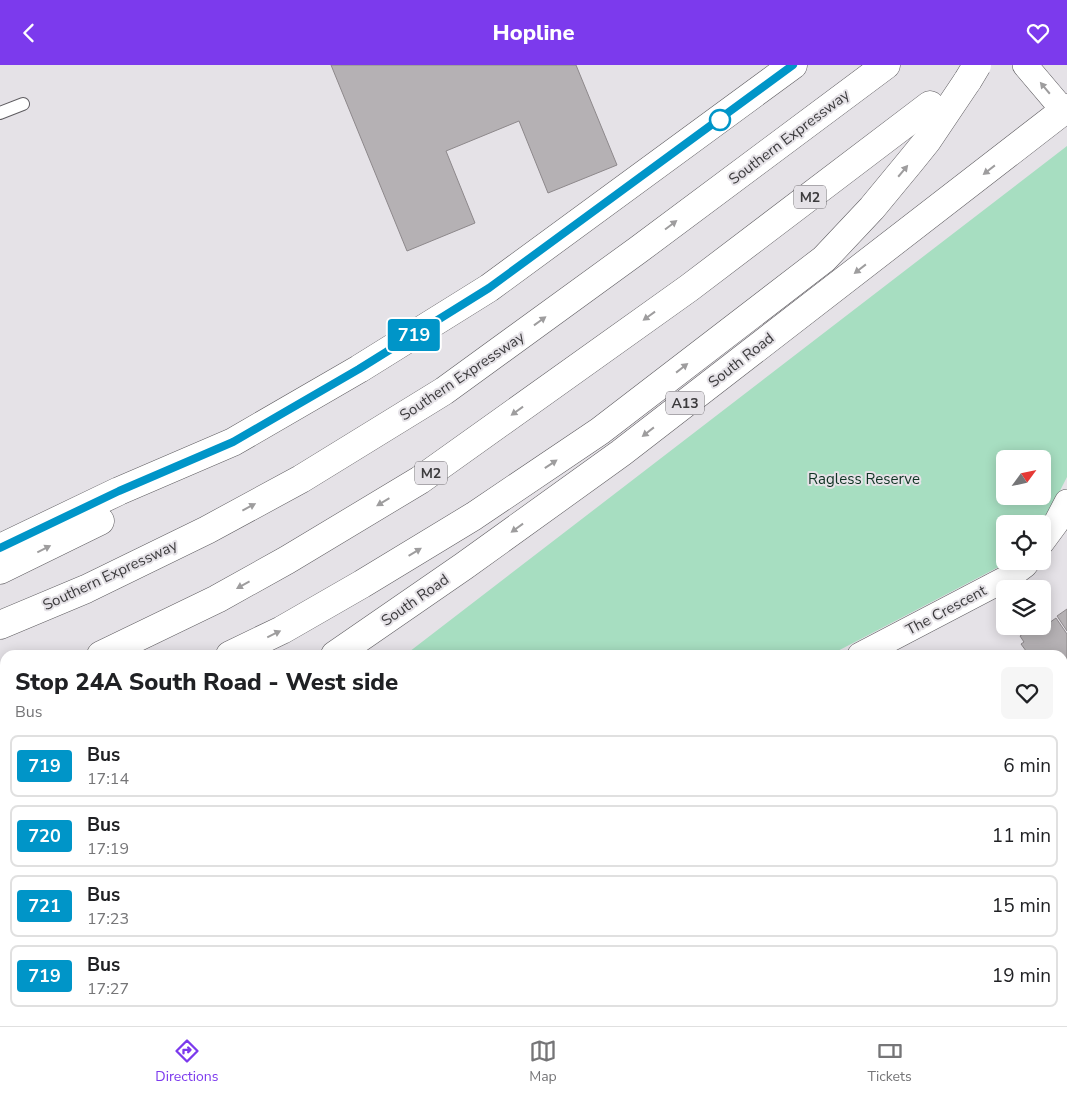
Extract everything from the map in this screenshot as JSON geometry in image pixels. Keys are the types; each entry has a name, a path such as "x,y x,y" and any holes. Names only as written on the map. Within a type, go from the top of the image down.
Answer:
{"highway":[{"name":"Southern Expressway","path":"0,625 86,589 207,530 301,479 444,391 638,250 886,65"},
{"path":"240,650 282,630 474,516 600,431 824,259 872,208 927,141 977,65"},
{"path":"0,548 119,491 233,442 359,369 489,288 788,67"},
{"name":"M2","path":"111,650 217,599 287,560 420,480 689,288 930,105"},
{"name":"South Road","path":"342,650 621,453 1066,110"},
{"path":"0,570 188,476 233,442"}],"street":[{"path":"1025,65 1066,110"},
{"path":"1051,530 1067,503"},
{"name":"The Crescent","path":"870,650 1002,581 1018,570"}],"lane":[{"path":"0,113 23,104"}],"green space":[{"name":"Ragless Reserve","path":"1067,146 1067,477 1048,515 996,515 996,568 840,650 412,650"}],"building":[{"path":"331,65 576,65 617,165 548,193 519,121 446,151 475,223 407,251"},
{"path":"1067,609 1067,631 1057,616"},
{"path":"1056,618 1067,634 1067,650 1025,650 1021,644 1024,642 1020,636 1051,635 1051,622"}],"bus line":[{"name":"719","path":"0,548 119,491 233,442 359,369 489,288 706,131 793,65"}]}
